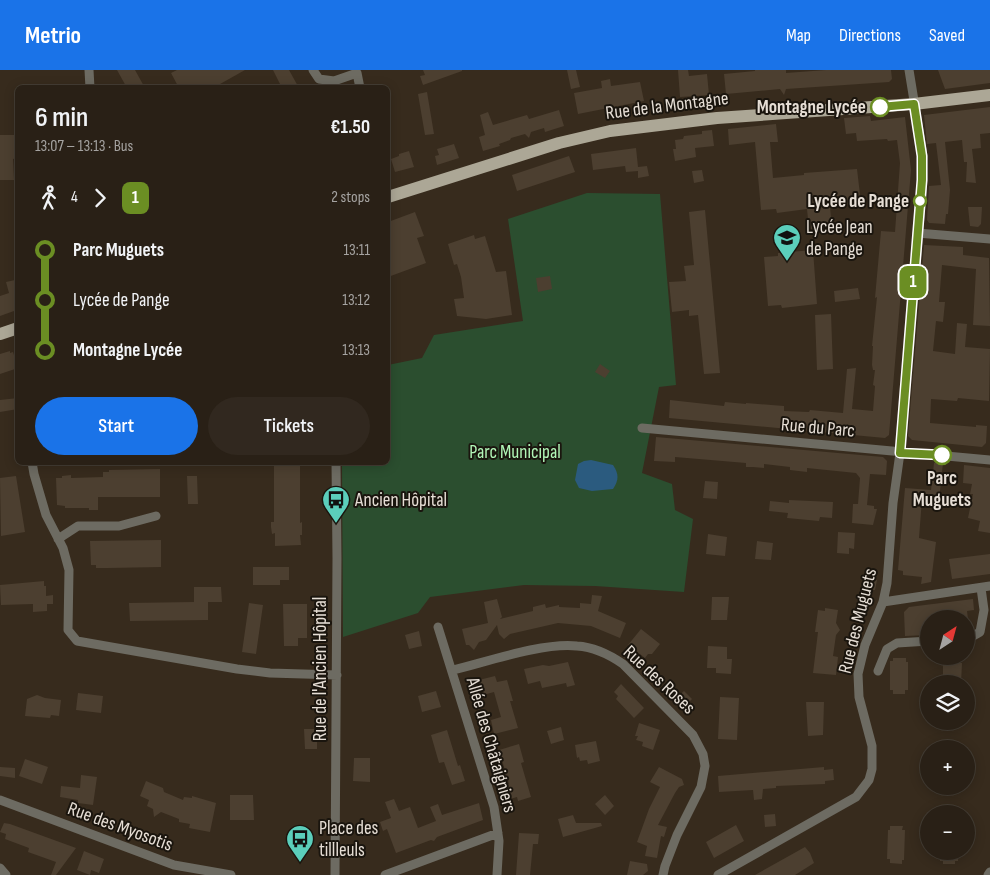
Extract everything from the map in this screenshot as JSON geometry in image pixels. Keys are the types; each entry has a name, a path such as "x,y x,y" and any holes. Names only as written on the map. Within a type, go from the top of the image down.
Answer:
{"main road":[{"name":"Rue de la Montagne","path":"390,196 559,143 610,131 717,118 914,104 990,95"},
{"path":"0,334 15,329"}],"street":[{"path":"89,70 90,85"},
{"path":"314,70 319,79 334,80 358,71 360,85"},
{"name":"Rue des Muguets","path":"718,875 856,796 866,784 872,769 872,746 859,697 858,674 865,645 883,602 887,583 893,503 900,453 922,180 922,156 909,70"},
{"path":"917,233 990,240"},
{"name":"Rue du Parc","path":"642,428 990,460"},
{"path":"32,465 46,516 63,548 69,570 68,630 77,641 238,669 270,673 336,675"},
{"name":"Rue de l'Ancien Hôpital","path":"335,875 336,465"},
{"path":"58,539 78,526 119,526 156,516"},
{"path":"883,602 986,587 980,632 975,635"},
{"name":"Allée des Châtaigniers","path":"438,627 453,670 494,807 498,833 497,875"},
{"path":"878,671 887,649 897,642 920,641"},
{"name":"Rue des Roses","path":"453,670 532,650 562,646 589,647 614,657 623,664 693,735 703,754 705,766 701,787 677,835 665,866 664,875"},
{"name":"Rue des Myosotis","path":"0,800 174,865 231,875"},
{"path":"385,875 498,833"},
{"path":"0,868 6,875"}],"green space":[{"name":"Parc Municipal","path":"587,193 660,194 676,385 659,387 642,473 672,484 675,510 693,519 684,592 595,586 524,585 430,597 418,613 343,637 342,465 390,465 390,365 422,358 434,335 523,321 508,219"}],"water":[{"path":"591,460 613,465 618,477 613,489 592,491 579,488 575,480 578,464"}],"building":[{"path":"117,70 135,70 143,85 125,85"},
{"path":"177,70 245,70 218,85 177,85 171,73"},
{"path":"273,70 289,70 297,85 280,85"},
{"path":"423,70 462,71 423,85 420,76 425,75"},
{"path":"567,70 576,70 580,87 571,89"},
{"path":"678,70 688,70 689,76 707,74 709,95 680,97"},
{"path":"755,70 786,70 786,73 826,70 891,70 892,79 889,82 786,89 784,95 780,89 726,94 724,74"},
{"path":"938,70 990,70 990,83 945,89"},
{"path":"610,79 611,86 640,82 644,101 578,114 574,93 602,88 601,81"},
{"path":"427,92 434,134 425,135 418,94"},
{"path":"990,107 990,133 980,134 981,148 972,149 976,183 966,182 967,162 964,162 962,140 945,142 950,190 948,214 946,214 945,224 929,223 927,220 929,186 941,185 936,143 927,144 924,115"},
{"path":"559,110 564,126 545,132 544,128 531,132 529,138 525,134 511,138 499,144 500,146 483,151 479,137 485,135 480,115 488,112 493,125 527,115 529,119"},
{"path":"870,116 871,121 905,117 911,170 889,435 885,438 669,418 670,400 724,406 725,402 746,403 784,406 784,411 809,412 810,410 843,413 847,369 856,368 852,409 873,411 875,370 873,370 872,365 872,346 881,231 895,232 900,163 897,140 857,141 856,133 846,134 844,118"},
{"path":"776,124 778,142 770,142 773,178 804,175 804,173 857,169 861,203 830,207 832,227 809,229 807,209 777,213 776,209 761,210 755,142 729,145 728,129"},
{"path":"712,130 714,146 695,148 696,157 675,161 673,149 676,149 675,140 683,139 684,136 702,134 702,131"},
{"path":"0,135 15,135 14,180 0,180"},
{"path":"454,144 459,158 437,165 435,156 439,155 437,149"},
{"path":"636,148 638,167 647,166 649,176 638,178 638,171 626,172 625,166 593,170 591,154"},
{"path":"409,151 414,167 395,172 391,159"},
{"path":"569,156 575,172 517,191 512,175"},
{"path":"702,170 704,181 694,183 692,171"},
{"path":"968,207 982,207 981,224 978,227 970,226"},
{"path":"705,210 720,373 704,374 698,315 689,316 689,310 672,312 669,282 686,281 684,266 694,265 689,212"},
{"path":"415,212 424,236 417,238 426,263 390,276 390,221"},
{"path":"474,235 475,239 485,236 496,272 506,271 512,315 486,319 457,316 454,299 464,298 461,277 457,264 454,265 448,244"},
{"path":"924,245 963,247 963,255 989,258 990,326 973,325 976,269 942,265 939,302 945,302 943,322 936,321 933,351 955,354 957,323 967,324 965,347 990,349 989,401 958,398 957,401 931,399 930,423 976,427 976,425 987,426 986,443 982,447 912,440 908,436"},
{"path":"813,250 817,304 782,308 781,305 768,306 764,257 778,256 778,253"},
{"path":"550,276 552,289 538,292 536,278"},
{"path":"15,280 15,311 0,316 0,296 9,293 6,282"},
{"path":"858,288 860,299 835,302 834,291"},
{"path":"831,314 833,369 817,370 815,315"},
{"path":"13,352 15,369 0,374 0,354"},
{"path":"600,364 610,371 605,378 595,372"},
{"path":"15,398 15,410 0,412 0,400"},
{"path":"656,437 883,457 887,461 886,475 870,474 867,505 874,506 874,509 877,509 873,525 852,523 853,504 858,504 860,478 856,473 807,468 807,472 790,470 790,467 764,464 764,468 746,467 746,463 675,457 675,462 654,461"},
{"path":"934,463 943,463 939,500 922,499 919,538 936,542 931,582 921,584 922,577 903,575 903,571 898,570 905,488 931,490"},
{"path":"274,465 300,465 301,545 275,546 275,533 272,534 271,527 271,522 274,522"},
{"path":"964,465 990,468 990,533 978,531 980,521 968,518 973,494 970,494 972,484 963,483"},
{"path":"160,469 160,497 98,497 98,510 65,508 65,506 57,505 56,478 71,475 71,478 103,477 103,472 109,472 109,470"},
{"path":"16,476 25,532 1,536 0,478"},
{"path":"187,476 197,476 198,504 188,504"},
{"path":"705,481 718,482 717,499 703,498"},
{"path":"789,500 833,502 832,518 820,517 819,521 787,518 788,513 769,511 770,501 789,503"},
{"path":"838,532 855,533 854,549 849,548 849,554 837,553"},
{"path":"708,534 727,537 725,556 706,554"},
{"path":"161,540 161,567 96,568 96,565 91,565 90,541"},
{"path":"757,541 773,543 771,560 755,559"},
{"path":"990,554 990,574 952,579 949,559"},
{"path":"253,567 289,567 289,580 280,580 280,585 253,585"},
{"path":"865,579 877,580 875,590 864,589"},
{"path":"44,581 46,596 53,595 53,604 47,604 47,611 33,612 33,604 1,605 0,585"},
{"path":"194,587 221,587 222,602 208,602 208,620 130,621 129,603 194,602"},
{"path":"592,595 602,596 598,611 626,623 620,638 591,626 558,623 510,634 504,639 499,634 497,625 486,640 479,642 474,650 469,645 466,645 462,629 488,623 484,602 497,599 502,617 500,619 533,611 533,607 545,604 546,608 559,605 559,607 580,608 580,603 591,604"},
{"path":"712,597 729,597 727,620 711,620"},
{"path":"973,599 974,610 920,610 920,635 905,636 904,612 909,607"},
{"path":"249,603 263,605 256,654 242,652"},
{"path":"283,604 307,604 307,638 298,638 298,646 284,646"},
{"path":"825,608 838,610 836,623 840,630 836,635 833,656 838,657 836,675 813,673 818,632 815,632 818,610 825,611"},
{"path":"641,629 660,644 652,654 648,654 645,658 628,645"},
{"path":"419,631 422,646 409,649 405,635"},
{"path":"708,646 727,647 727,659 732,659 731,674 716,673 716,668 707,668"},
{"path":"893,658 906,658 906,662 908,662 908,690 905,690 905,694 893,694 893,690 890,690 890,661 893,661"},
{"path":"568,662 575,685 567,687 566,683 542,688 540,681 528,684 524,669"},
{"path":"943,665 962,665 961,675 943,675"},
{"path":"495,676 497,682 507,680 513,701 510,701 518,728 494,734 491,720 501,717 494,692 483,695 479,680"},
{"path":"621,684 644,708 634,718 616,699 618,696 614,692"},
{"path":"436,691 441,707 422,712 418,696"},
{"path":"684,691 692,699 683,708 674,700"},
{"path":"78,693 103,696 101,713 76,710"},
{"path":"37,695 61,700 59,716 51,715 50,718 25,716 27,699"},
{"path":"720,697 739,698 737,740 718,739"},
{"path":"806,702 824,702 823,735 808,736"},
{"path":"639,723 660,730 653,750 642,746 643,742 636,740 638,736 635,736"},
{"path":"561,727 564,740 551,744 547,731"},
{"path":"304,729 317,729 317,749 305,749"},
{"path":"447,730 458,766 460,765 465,781 452,785 444,762 439,763 431,735"},
{"path":"596,741 600,761 588,764 587,760 580,761 579,757 577,758 575,745"},
{"path":"519,744 524,762 521,763 531,797 518,801 517,797 510,799 505,784 509,784 499,750"},
{"path":"354,758 370,758 370,782 353,781"},
{"path":"25,759 48,767 42,784 19,776"},
{"path":"0,767 15,768 15,778 0,776"},
{"path":"659,767 682,779 684,785 679,787 675,793 658,825 667,827 664,837 661,836 657,858 645,856 647,846 637,842 649,809 660,787 650,782"},
{"path":"824,767 824,770 833,769 834,780 825,781 825,784 776,786 776,788 763,789 762,799 754,800 753,790 719,792 718,776"},
{"path":"81,775 97,777 93,805 78,803 78,800 60,797 61,786 80,788"},
{"path":"146,781 163,788 164,792 183,800 184,797 192,798 192,796 216,803 210,832 189,828 190,824 179,822 179,819 161,812 154,817 153,809 147,806 149,800 140,796"},
{"path":"230,795 253,795 254,820 230,820"},
{"path":"605,795 614,806 605,815 595,804"},
{"path":"394,799 399,811 410,807 418,828 436,821 430,807 438,804 442,815 479,803 483,820 437,837 434,841 431,840 396,853 387,829 383,831 380,822 391,818 385,802"},
{"path":"775,814 776,826 765,827 764,815"},
{"path":"573,815 576,823 601,823 602,826 563,837 558,819"},
{"path":"4,823 76,848 56,875 51,875 56,862 28,852 29,848 5,839 6,834 0,832"},
{"path":"736,825 744,841 714,858 706,842"},
{"path":"890,826 903,826 902,830 905,830 904,860 902,860 902,864 890,863 890,859 887,859 888,830 890,830"},
{"path":"519,833 539,834 538,844 533,844 530,875 516,875"},
{"path":"805,847 814,863 795,875 755,875"},
{"path":"84,851 104,859 99,873 91,870 90,875 77,870"},
{"path":"958,860 955,861 955,864 943,864 943,861 940,861"},
{"path":"630,861 647,864 648,871 643,875 627,875"}],"bus line":[{"name":"1","path":"880,107 914,104 922,156 922,180 900,453 942,455"}],"place":[{"name":"Montagne Lycée","path":"880,107"},
{"name":"Lycée de Pange","path":"920,201"},
{"name":"Lycée Jean de Pange","path":"787,262"},
{"name":"Parc Muguets","path":"942,455"},
{"name":"Ancien Hôpital","path":"336,524"},
{"name":"Place des tillleuls","path":"300,863"}]}
